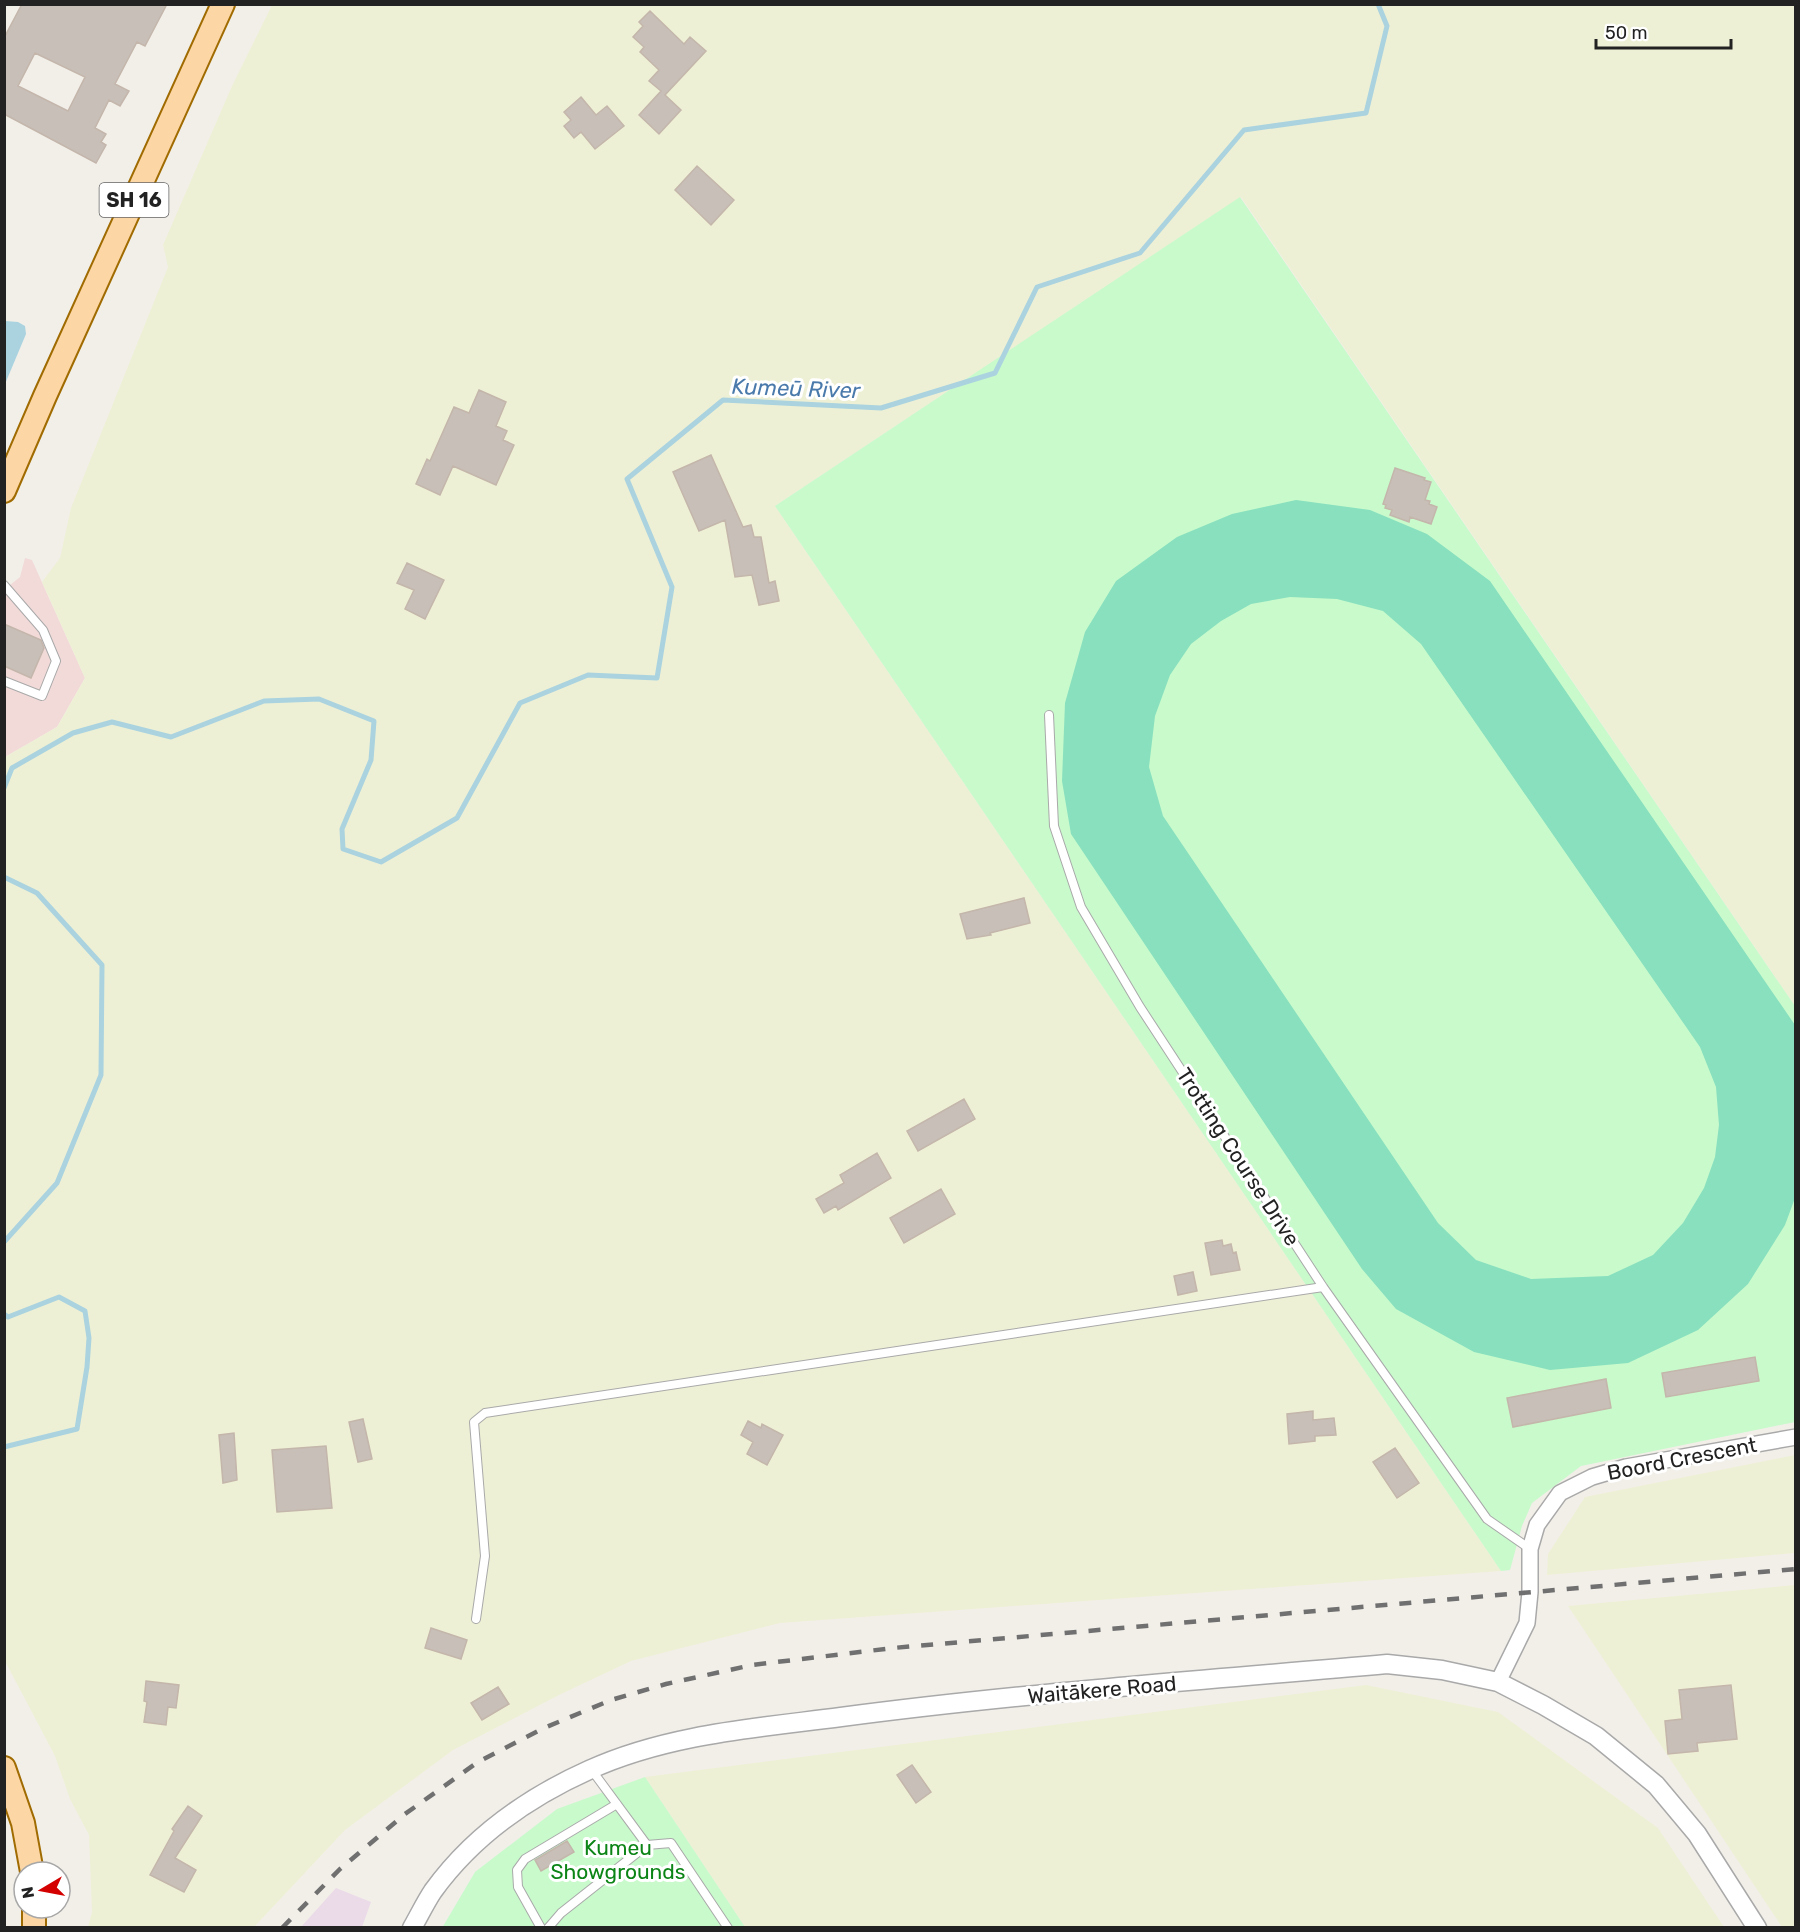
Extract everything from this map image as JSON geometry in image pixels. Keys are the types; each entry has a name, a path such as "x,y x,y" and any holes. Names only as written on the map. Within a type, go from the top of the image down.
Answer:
{"main road":[{"name":"SH 16","path":"4,492 45,396 223,4"},
{"path":"4,1768 23,1823 30,1860"}],"street":[{"name":"Boord Crescent","path":"1497,1682 1527,1623 1530,1549 1537,1525 1560,1493 1592,1477 1626,1467 1796,1437"},
{"name":"Waitākere Road","path":"411,1928 433,1892 460,1858 499,1823 551,1789 591,1769 672,1742 748,1729 887,1711 1077,1691 1388,1664 1442,1670 1497,1682 1543,1705 1596,1736 1656,1785 1697,1834 1757,1928"}],"lane":[{"path":"4,585 43,630 56,661 42,696 4,681"},
{"name":"Trotting Course Drive","path":"1049,715 1054,826 1081,907 1140,1008 1323,1287 1487,1519 1530,1549"},
{"path":"476,1619 484,1556 474,1422 485,1413 1323,1287"},
{"path":"591,1769 647,1845"},
{"path":"541,1928 518,1887 517,1870 525,1859 617,1804"},
{"path":"548,1928 561,1913 647,1845 671,1843 728,1928"}],"shaded area":[{"path":"25,558 32,560 85,678 57,727 5,757 5,589 20,577"},
{"path":"336,1888 371,1902 362,1927 301,1927"}],"green space":[{"path":"272,5 1795,5 1795,1006 1241,197 775,506 1501,1571 780,1623 631,1661 453,1750 345,1830 254,1927 88,1927 92,1912 89,1835 70,1799 55,1756 5,1661 5,757 57,727 85,678 42,582 60,558 71,508 168,267 163,245 232,86"},
{"path":"1240,197 1795,1006 1795,1422 1581,1466 1532,1503 1522,1526 1510,1570 1501,1571 775,506"},
{"path":"1296,500 1370,510 1427,534 1490,581 1795,1025 1795,1198 1785,1225 1748,1284 1698,1330 1628,1363 1550,1370 1474,1352 1396,1309 1362,1269 1071,834 1062,781 1065,703 1085,632 1116,581 1177,537 1232,514","holes":["1290,597 1337,599 1383,611 1421,644 1700,1047 1716,1087 1719,1125 1715,1157 1704,1188 1683,1223 1653,1255 1608,1276 1531,1279 1476,1260 1438,1223 1163,816 1149,767 1155,716 1170,675 1191,644 1221,621 1251,604"]},
{"path":"1795,1455 1795,1553 1547,1575 1548,1554 1585,1497"},
{"path":"1795,1585 1795,1927 1782,1927 1568,1606"},
{"path":"1366,1685 1498,1712 1658,1828 1724,1927 745,1927 645,1777"},
{"name":"Kumeu Showgrounds","path":"645,1777 745,1927 442,1928 475,1872 557,1809"}],"water":[{"path":"5,321 18,322 25,326 26,334 5,384"}],"building":[{"path":"22,4 167,4 145,46 137,42 115,84 129,91 120,106 109,100 95,128 106,134 101,142 106,145 96,163 4,114 4,38","holes":["35,53 85,77 68,111 18,86"]},
{"path":"650,11 684,44 690,37 706,51 665,95 681,110 659,134 639,115 661,91 649,81 659,70 640,52 644,47 633,37 643,26 639,22"},
{"path":"581,97 596,115 607,106 624,126 595,149 581,132 574,138 564,126 571,120 564,112"},
{"path":"697,166 734,200 711,225 675,190"},
{"path":"479,390 506,402 496,426 507,431 503,440 514,445 496,485 453,466 440,495 416,484 427,459 430,461 454,407 469,413"},
{"path":"711,455 743,527 751,525 754,537 761,537 769,583 775,581 779,601 759,605 752,575 735,577 725,520 699,531 673,472"},
{"path":"1395,468 1431,482 1425,500 1437,507 1431,524 1410,517 1409,522 1390,515 1392,510 1385,508 1386,505 1383,504"},
{"path":"407,563 444,580 425,619 405,609 414,590 397,583"},
{"path":"4,624 41,640 44,648 31,678 4,666"},
{"path":"1024,898 1030,923 990,933 991,935 967,939 960,914"},
{"path":"964,1099 975,1119 918,1151 907,1131"},
{"path":"877,1153 891,1178 838,1210 836,1206 824,1213 816,1199 844,1183 840,1175"},
{"path":"941,1189 955,1214 904,1243 890,1218"},
{"path":"1222,1240 1223,1246 1231,1244 1233,1253 1236,1252 1240,1270 1211,1275 1205,1243"},
{"path":"1193,1272 1197,1291 1178,1295 1174,1276"},
{"path":"1755,1357 1759,1381 1666,1397 1662,1373"},
{"path":"1606,1379 1611,1408 1513,1427 1507,1398"},
{"path":"1313,1411 1313,1420 1334,1418 1336,1435 1315,1436 1315,1441 1289,1444 1287,1414"},
{"path":"363,1419 372,1459 358,1462 349,1422"},
{"path":"748,1421 761,1428 762,1424 783,1435 767,1465 747,1454 753,1442 741,1435"},
{"path":"234,1433 237,1480 223,1483 219,1435"},
{"path":"326,1446 332,1508 277,1512 272,1450"},
{"path":"1395,1448 1419,1483 1397,1498 1373,1462"},
{"path":"431,1628 467,1640 461,1659 425,1648"},
{"path":"146,1681 179,1685 176,1708 168,1707 166,1725 144,1722 147,1702 144,1701"},
{"path":"1731,1685 1737,1739 1697,1743 1698,1751 1668,1754 1665,1721 1682,1719 1679,1690"},
{"path":"498,1687 509,1704 482,1720 471,1703"},
{"path":"912,1765 931,1792 916,1803 897,1775"},
{"path":"188,1806 202,1816 175,1858 196,1870 184,1892 150,1875 174,1831 172,1829"},
{"path":"567,1841 574,1852 541,1871 535,1860"}],"waterway":[{"name":"Kumeū River","path":"4,788 12,768 73,733 112,722 171,737 264,701 319,699 374,721 371,760 342,829 343,849 381,862 457,818 520,703 588,675 657,678 672,587 627,479 723,400 881,408 995,373 1037,287 1140,253 1244,130 1366,113 1387,26 1378,4"},
{"name":"Kumeū River","path":"4,877 37,893 102,965 101,1075 57,1183 4,1242"},
{"name":"Kumeū River","path":"4,1314 8,1317 59,1297 85,1311 89,1338 87,1367 77,1429 4,1447"}],"railway":[{"path":"282,1928 340,1869 405,1814 478,1762 544,1728 611,1700 666,1684 752,1665 893,1648 1796,1569"}]}
